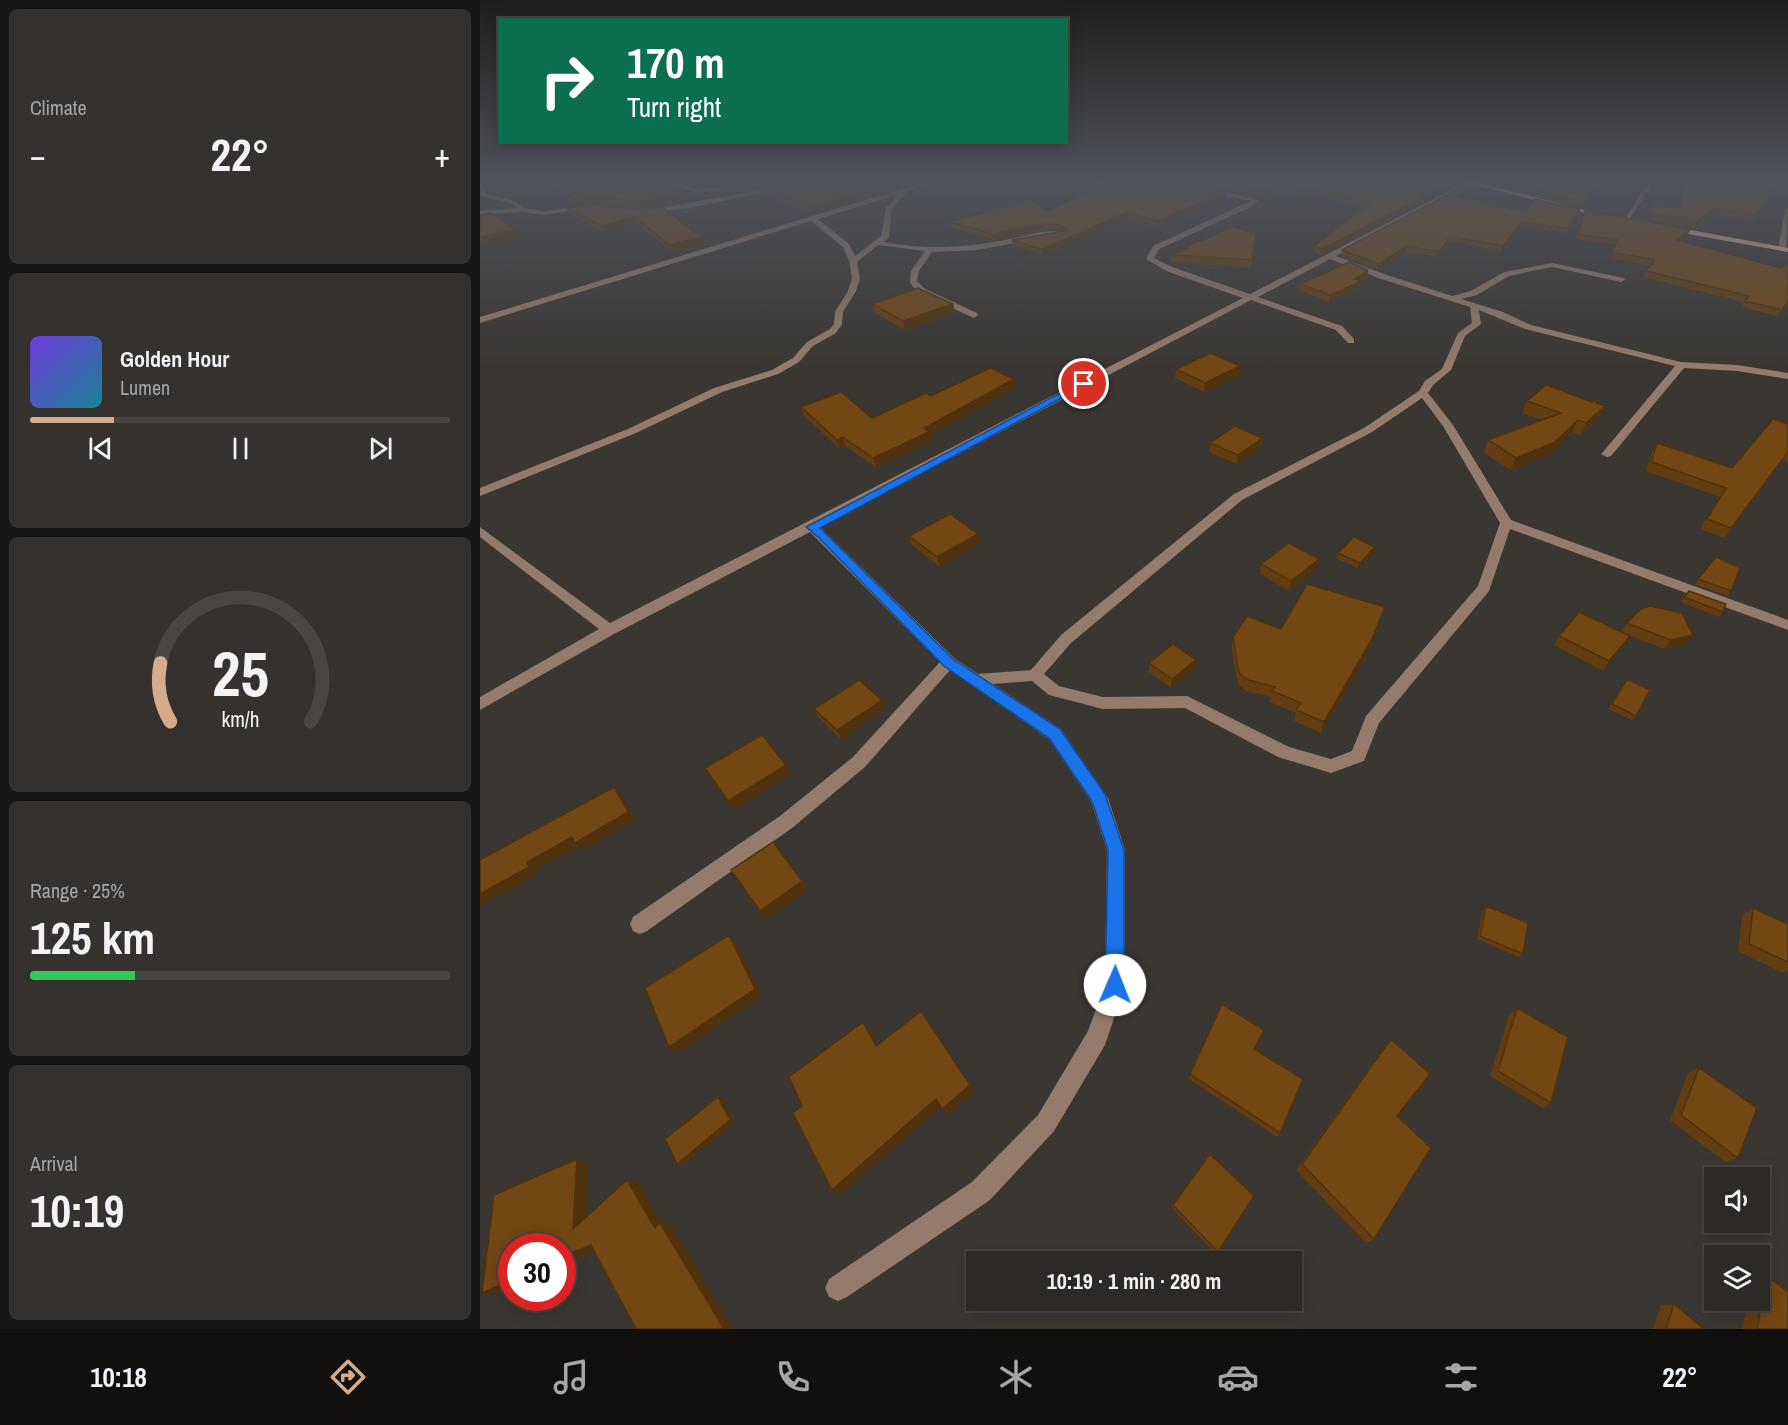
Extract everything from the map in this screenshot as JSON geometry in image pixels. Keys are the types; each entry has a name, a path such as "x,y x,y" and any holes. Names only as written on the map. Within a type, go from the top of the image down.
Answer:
{"main road":[{"path":"1737,241 1785,250"}],"street":[{"path":"480,320 741,241"},
{"path":"480,492 574,455 718,390 775,372 796,360 810,344 833,331 838,324 839,312 852,291 856,278 853,261 846,246 840,241"},
{"path":"853,261 880,241"},
{"path":"877,243 928,252 990,246 1013,241"},
{"path":"1170,241 1155,248 1150,259 1170,269 1339,328 1351,341"},
{"path":"480,704 609,630 811,527 1355,241"},
{"path":"928,252 915,271 913,281 922,291 974,315"},
{"path":"1328,255 1528,327 1681,365 1737,368 1788,376"},
{"path":"1451,299 1474,292 1507,274 1552,265 1621,280"},
{"path":"976,680 1035,675 1066,639 1238,497 1368,430 1423,393 1429,383 1446,370 1461,335 1477,324 1474,306"},
{"path":"480,311 492,317"},
{"path":"1607,454 1681,365"},
{"path":"1423,393 1448,424 1506,523 1788,625"},
{"path":"1035,675 1054,691 1103,703 1187,702 1284,752 1331,766 1358,756 1372,720 1484,588 1506,523"},
{"path":"811,527 823,535 949,662 1054,734 1099,798 1116,850 1115,985 1097,1037 1046,1123 981,1191 838,1288"},
{"path":"480,531 609,630"},
{"path":"640,924 786,822 859,762 949,662"}],"building":[{"path":"664,241 685,241 669,245"},
{"path":"1015,241 1061,241 1042,249"},
{"path":"1199,241 1255,241 1252,260 1171,255 1188,248 1185,247"},
{"path":"1320,241 1338,241 1322,249 1314,246"},
{"path":"1359,241 1447,241 1439,252 1406,246 1379,264 1342,250"},
{"path":"1477,241 1507,241 1503,246"},
{"path":"1617,241 1681,241 1781,268 1788,263 1788,301 1782,310 1745,301 1749,296 1646,271 1655,260 1612,252"},
{"path":"1349,262 1368,270 1355,279 1362,281 1330,295 1300,284"},
{"path":"918,288 953,304 903,321 872,304"},
{"path":"1211,353 1240,366 1205,383 1176,369"},
{"path":"990,368 1014,379 924,428 929,432 873,458 843,437 837,440 801,407 841,392 872,418 926,393 931,396"},
{"path":"1546,385 1592,402 1600,399 1596,403 1605,406 1586,423 1578,420 1555,442 1516,458 1488,440 1561,413 1527,401"},
{"path":"1773,419 1788,424 1788,452 1731,528 1707,519 1726,488 1651,462 1657,443 1732,468"},
{"path":"1235,426 1262,438 1238,455 1210,443"},
{"path":"950,514 978,534 937,557 909,536"},
{"path":"1354,537 1375,547 1360,563 1338,553"},
{"path":"1289,543 1319,559 1291,581 1261,564"},
{"path":"1716,557 1740,568 1731,591 1698,579"},
{"path":"1307,584 1385,607 1372,639 1324,722 1296,710 1301,703 1272,691 1275,687 1248,680 1239,673 1233,637 1247,616 1281,629"},
{"path":"1689,591 1726,604 1723,612 1684,597"},
{"path":"1650,606 1682,613 1693,635 1671,640 1627,623 1641,609"},
{"path":"1579,612 1630,636 1609,661 1559,636"},
{"path":"1173,644 1196,660 1172,679 1149,663"},
{"path":"1627,679 1650,690 1636,716 1612,704"},
{"path":"859,680 882,700 837,730 814,709"},
{"path":"762,735 786,765 728,801 705,768"},
{"path":"614,787 628,812 575,843 572,837 527,862 529,867 480,894 480,860"},
{"path":"773,842 802,881 760,911 731,870"},
{"path":"1486,906 1528,923 1523,954 1480,936"},
{"path":"1753,908 1788,924 1788,962 1749,944"},
{"path":"729,935 755,989 669,1047 645,988"},
{"path":"1222,1004 1264,1030 1254,1049 1303,1079 1280,1133 1190,1074"},
{"path":"1517,1008 1568,1037 1551,1103 1498,1071"},
{"path":"921,1011 970,1085 942,1109 936,1099 832,1190 793,1113 802,1106 789,1077 863,1022 876,1046"},
{"path":"1391,1039 1430,1074 1397,1116 1431,1148 1374,1239 1302,1164"},
{"path":"1699,1068 1757,1108 1738,1158 1681,1115"},
{"path":"718,1097 730,1120 677,1164 665,1139"},
{"path":"1210,1154 1254,1196 1219,1251 1173,1205"},
{"path":"577,1159 573,1229 627,1180 655,1228 660,1223 724,1329 636,1329 591,1245 576,1251 576,1233 498,1233 498,1286 482,1293 494,1195"},
{"path":"1770,1278 1788,1292 1788,1329 1757,1329 1760,1311 1770,1311"},
{"path":"1674,1304 1704,1329 1666,1329"}],"route":[{"path":"1084,384 811,527 823,535 949,662 1054,734 1099,798 1116,850 1115,985"}]}
